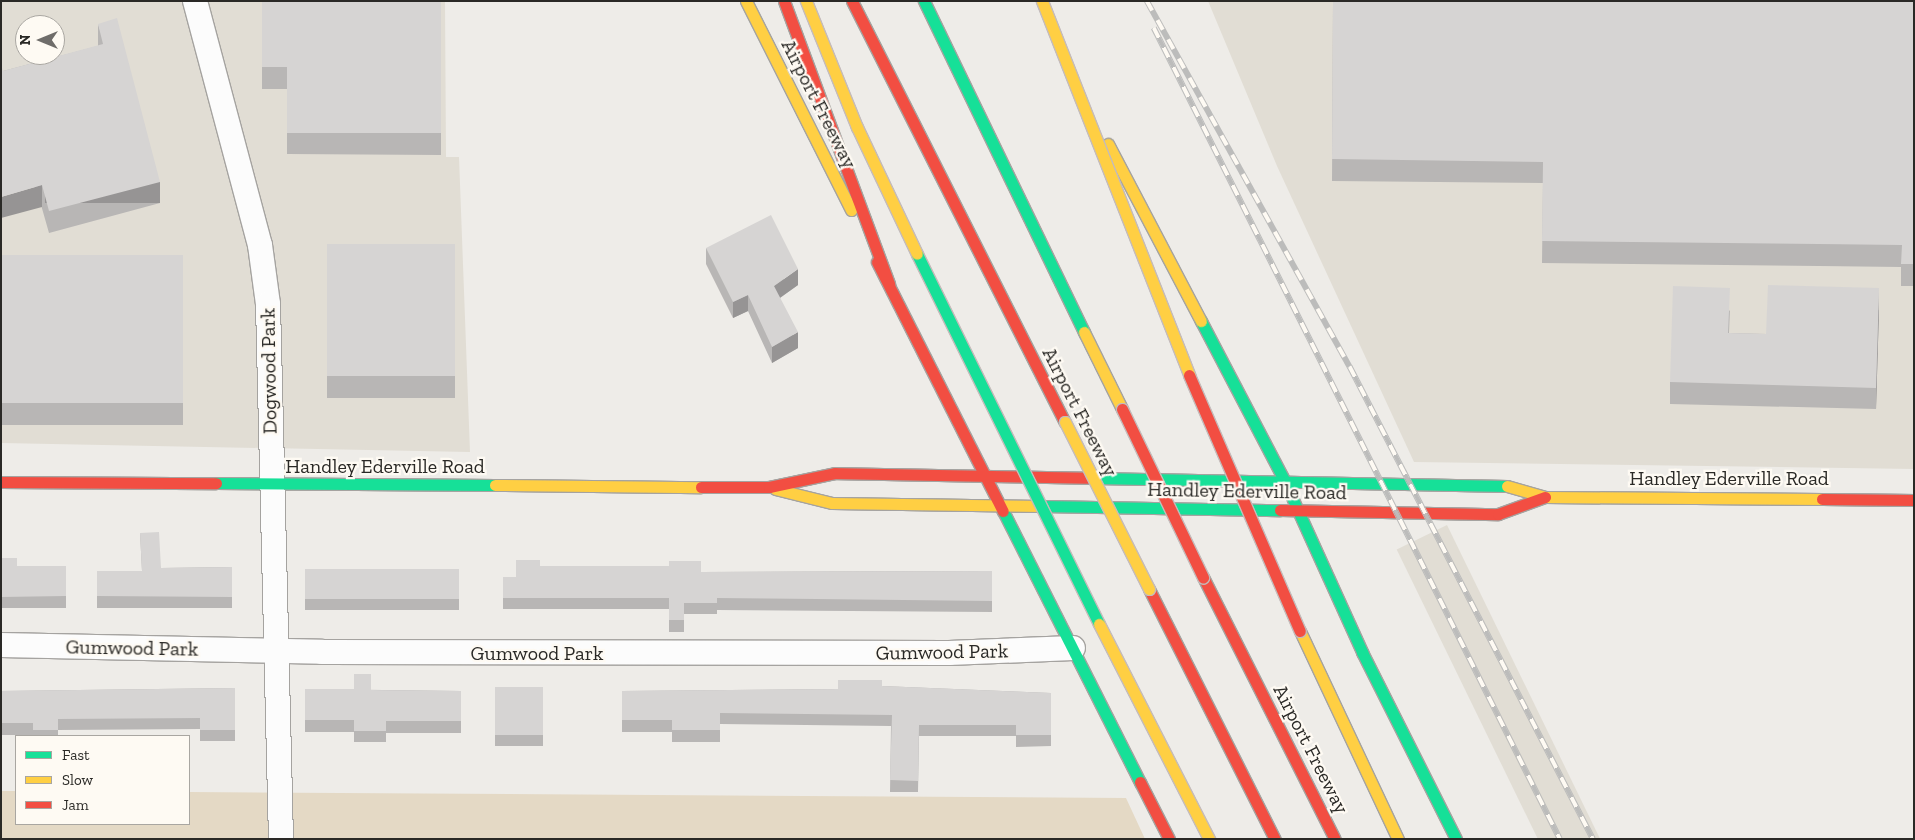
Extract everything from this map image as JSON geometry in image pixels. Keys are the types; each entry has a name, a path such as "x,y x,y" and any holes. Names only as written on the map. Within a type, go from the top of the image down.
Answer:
{"main road":[{"name":"Airport Freeway","path":"746,1 1169,839"},
{"path":"784,1 888,284"},
{"path":"806,1 857,127 1011,452 1209,839"},
{"name":"Airport Freeway","path":"852,1 1275,839"},
{"name":"Airport Freeway","path":"924,1 1203,577 1335,839"},
{"path":"1033,1 1285,482 1362,652 1456,839"},
{"path":"1042,1 1177,348 1300,631 1398,839"},
{"name":"Handley Ederville Road","path":"1,482 768,487 835,473 1503,485 1545,498 1914,500"},
{"name":"Handley Ederville Road","path":"768,487 832,503 1498,514 1545,498"}],"street":[{"name":"Dogwood Park","path":"195,1 260,245 268,304 274,651 281,839"},
{"name":"Gumwood Park","path":"1,645 274,651 949,653 1073,648"}],"shaded area":[{"path":"1,1 445,1 446,157 459,157 470,452 1,443"},
{"path":"1208,1 1914,1 1914,469 1414,462 1277,166"},
{"path":"1447,525 1600,839 1538,839 1397,550"},
{"path":"1,791 15,791 15,825 190,825 190,792 1126,798 1145,839 1,839"}],"building":[{"path":"262,1 441,1 441,133 287,133 287,67 262,67"},
{"path":"1333,1 1914,1 1914,264 1901,264 1902,245 1542,241 1543,162 1332,159"},
{"path":"117,18 160,182 49,211 42,185 1,197 1,64 3,71 25,65 65,65 65,54 103,44 98,24"},
{"path":"771,215 798,269 774,286 798,332 772,347 748,295 733,302 706,248"},
{"path":"327,244 455,244 455,376 327,376"},
{"path":"1,255 183,255 183,403 1,403"},
{"path":"1768,285 1879,288 1876,388 1670,382 1673,286 1730,288 1728,333 1766,334"},
{"path":"159,532 161,568 232,567 232,597 97,596 97,571 142,571 140,533"},
{"path":"1,558 17,558 17,566 66,566 66,596 1,597"},
{"path":"516,560 540,560 540,566 669,566 669,561 701,561 701,572 992,571 992,601 717,598 717,603 684,603 684,620 669,620 669,598 503,598 503,577 516,577"},
{"path":"305,569 459,569 459,599 305,599"},
{"path":"354,674 371,674 371,690 461,691 461,721 386,721 386,731 354,731 354,720 305,720 305,689 354,689"},
{"path":"838,680 882,680 882,686 1051,693 1051,735 1016,735 1016,725 919,725 918,781 890,780 892,715 720,713 720,730 672,730 672,720 622,720 622,691 838,689"},
{"path":"495,687 543,687 543,735 495,735"},
{"path":"235,688 235,730 200,730 200,718 58,719 58,730 33,730 33,723 1,723 1,691"}],"railway":[{"path":"1147,1 1350,367 1593,839"},
{"path":"1154,28 1560,839"}],"traffic: fast":[{"path":"924,1 1084,332"},
{"path":"917,254 1099,624"},
{"path":"1201,321 1285,482"},
{"path":"1095,478 1507,486"},
{"path":"1285,482 1362,652 1456,839"},
{"path":"216,483 495,485"},
{"path":"1041,506 1280,510"},
{"path":"1003,511 1140,782"}],"traffic: slow":[{"path":"746,1 851,210"},
{"path":"806,1 857,127 917,254"},
{"path":"1042,1 1189,375"},
{"path":"1108,144 1201,321"},
{"path":"1084,332 1122,409"},
{"path":"1065,422 1149,589"},
{"path":"495,485 701,487"},
{"path":"1507,486 1545,497 1822,499"},
{"path":"775,489 832,503 1041,506"},
{"path":"1099,624 1209,839"},
{"path":"1300,631 1398,839"}],"traffic: jam":[{"path":"784,1 889,284"},
{"path":"852,1 1065,422"},
{"path":"877,262 1003,511"},
{"path":"1189,375 1300,631"},
{"path":"1122,409 1203,577"},
{"path":"701,487 769,487 835,473 1095,478"},
{"path":"1,482 216,483"},
{"path":"1280,510 1498,514 1545,497"},
{"path":"1822,499 1914,500"},
{"path":"1203,577 1335,839"},
{"path":"1149,589 1275,839"},
{"path":"1140,782 1169,839"}]}
